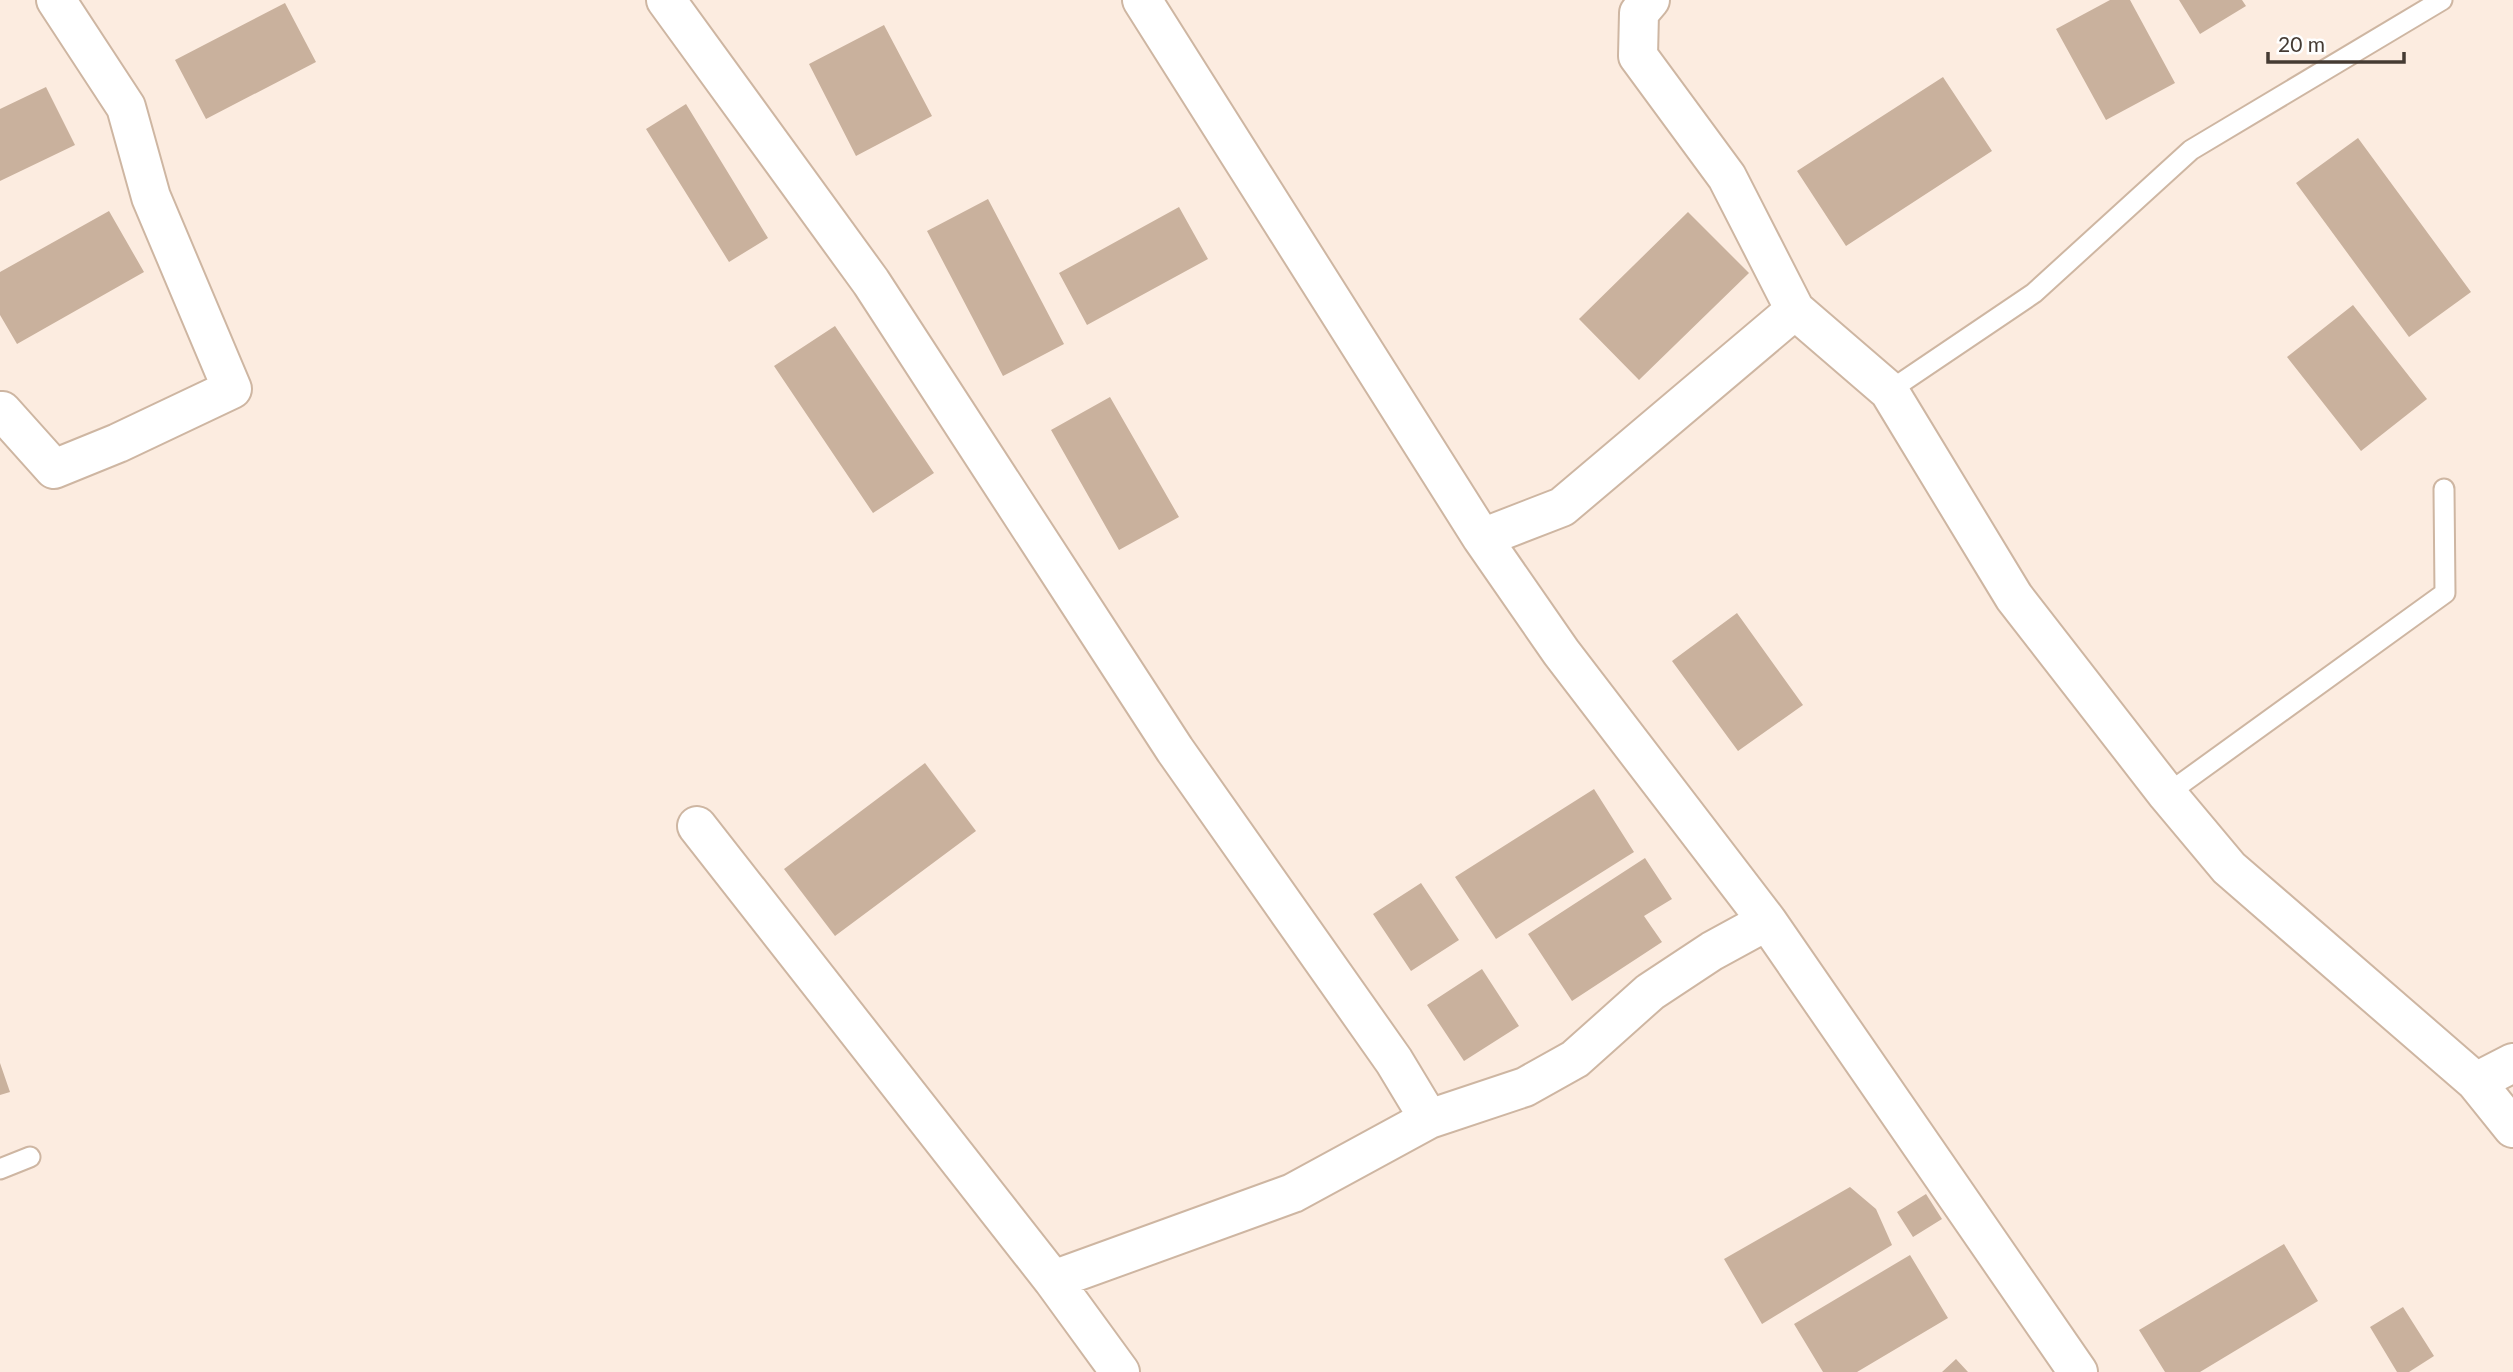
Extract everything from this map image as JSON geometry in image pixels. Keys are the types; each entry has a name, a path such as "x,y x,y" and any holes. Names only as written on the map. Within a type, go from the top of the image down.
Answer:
{"street":[{"path":"2,411 54,469 118,443 232,389 151,197 126,107 56,0"},
{"path":"666,0 871,282 1175,750 1394,1061 1429,1119"},
{"path":"1142,0 1482,538 1561,652 1767,921 2078,1372"},
{"path":"1650,0 1639,13 1638,56 1727,177 1795,310 1889,391 2014,597 2167,794 2229,868 2476,1082 2513,1128"},
{"path":"1482,538 1562,507 1795,310"},
{"path":"697,826 1053,1280 1120,1372"},
{"path":"1053,1280 1293,1193 1429,1119 1525,1087 1575,1059 1650,992 1712,951 1767,921"},
{"path":"2476,1082 2513,1063"}],"lane":[{"path":"1889,391 2034,293 2192,150 2442,0"},
{"path":"2167,794 2445,593 2444,489"},
{"path":"0,1169 30,1157"}],"building":[{"path":"2110,0 2130,0 2175,83 2106,120 2056,29"},
{"path":"2179,0 2242,0 2246,6 2200,34"},
{"path":"285,3 316,62 206,119 175,60"},
{"path":"884,25 932,116 856,156 809,64"},
{"path":"1943,77 1992,151 1846,246 1797,171"},
{"path":"46,87 75,145 0,181 0,109"},
{"path":"686,104 768,238 729,262 646,129"},
{"path":"2358,138 2471,292 2409,337 2296,183"},
{"path":"988,199 1064,344 1003,376 927,231"},
{"path":"1179,207 1208,259 1087,325 1059,273"},
{"path":"109,211 144,272 17,344 0,315 0,272"},
{"path":"1688,212 1749,273 1639,380 1579,319"},
{"path":"2353,305 2427,399 2361,451 2287,357"},
{"path":"835,326 934,473 873,513 774,366"},
{"path":"1110,397 1179,517 1119,550 1051,430"},
{"path":"1737,613 1803,705 1738,751 1672,661"},
{"path":"925,763 976,831 835,936 784,869"},
{"path":"1594,789 1634,852 1496,939 1455,877"},
{"path":"1645,858 1672,899 1644,916 1662,942 1572,1001 1528,934"},
{"path":"1421,883 1459,940 1411,971 1373,914"},
{"path":"1482,969 1519,1026 1464,1061 1427,1005"},
{"path":"0,1063 10,1092 0,1095"},
{"path":"1850,1187 1876,1209 1892,1245 1762,1324 1724,1259"},
{"path":"1926,1194 1942,1219 1913,1237 1897,1212"},
{"path":"2284,1244 2318,1301 2200,1372 2165,1372 2139,1330"},
{"path":"1910,1255 1948,1318 1857,1372 1823,1372 1794,1324"},
{"path":"2403,1307 2434,1356 2409,1372 2397,1372 2370,1327"},
{"path":"1956,1359 1968,1372 1942,1372"}]}
